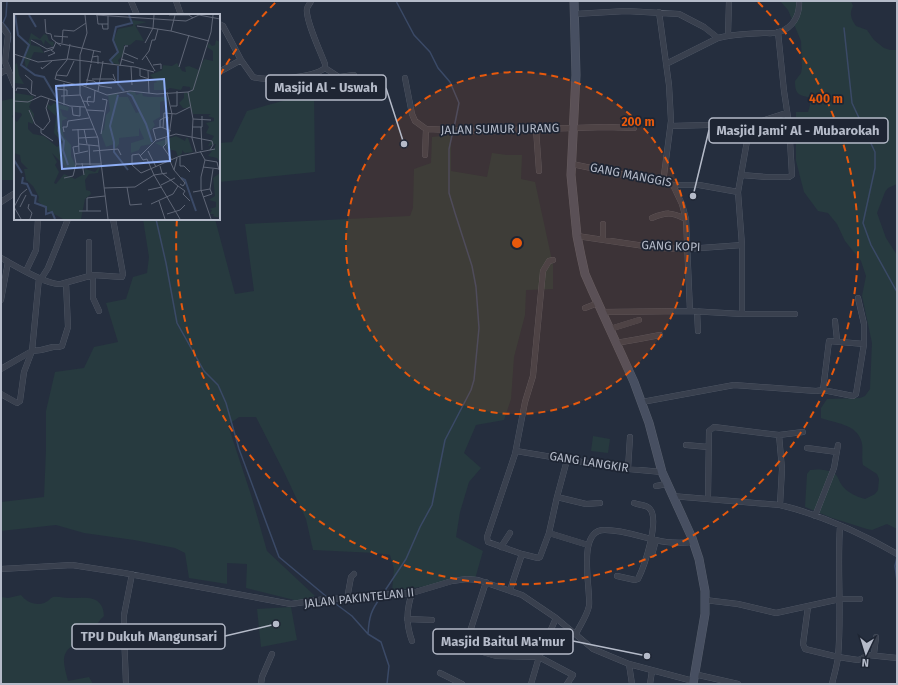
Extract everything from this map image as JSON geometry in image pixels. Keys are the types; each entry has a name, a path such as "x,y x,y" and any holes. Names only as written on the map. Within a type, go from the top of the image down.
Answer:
{"main road":[{"path":"574,1 576,75 572,175 577,236 585,274 642,402 662,472 693,542 702,570 705,614 693,679"}],"street":[{"path":"131,1 137,14"},
{"path":"176,1 181,14"},
{"path":"311,1 307,7 306,13 325,64 325,68"},
{"path":"728,35 729,1"},
{"path":"666,64 718,38 728,35 778,32 792,24 798,17 800,8 799,1"},
{"path":"575,14 626,11 679,14 704,27 718,38"},
{"path":"659,12 669,85 671,126 667,145 663,183"},
{"path":"220,24 223,26 251,76 258,78 301,77 313,74 325,68"},
{"path":"1,25 8,35 5,59 7,70 14,84"},
{"path":"741,174 766,177 789,177 792,175 789,124 786,113 778,32"},
{"path":"220,71 241,60"},
{"path":"325,68 339,77 354,75"},
{"path":"1,73 7,70"},
{"name":"JALAN SUMUR JURANG","path":"405,78 412,114 419,126 426,129 463,131 606,126 634,128"},
{"path":"671,126 744,124 747,126 786,113"},
{"path":"742,314 742,246 738,192 749,129 747,126"},
{"name":"JALAN SUMUR JURANG","path":"425,155 426,129"},
{"path":"536,129 539,171"},
{"name":"GANG MANGGIS","path":"572,164 673,185 699,185 738,192"},
{"path":"673,185 682,204 686,219 690,311"},
{"path":"1,202 14,194"},
{"path":"652,218 670,213 686,219"},
{"path":"26,271 36,250 38,220"},
{"path":"1,394 15,403 19,403 24,372 32,351 40,278 48,268 68,220"},
{"path":"1,258 55,285 91,276 122,277 123,274 113,220"},
{"path":"603,224 603,239"},
{"name":"GANG KOPI","path":"577,236 658,248 688,249 742,246"},
{"path":"89,242 93,298 99,311"},
{"path":"553,260 549,261 543,271 533,376 525,402 516,451 487,537 488,542 522,554 538,558 540,557 549,534 557,497 568,460"},
{"path":"1,300 8,262"},
{"path":"1,369 32,351 62,346 68,327 66,282"},
{"path":"642,402 734,385 816,391 823,390 853,396 856,394 864,344 864,324 858,298"},
{"path":"585,308 598,304"},
{"path":"697,311 698,331"},
{"path":"602,312 697,311 742,314 795,314"},
{"path":"610,329 639,320"},
{"path":"835,321 837,340"},
{"path":"616,343 660,334"},
{"path":"823,390 829,341 837,340 864,344"},
{"path":"708,498 709,431 714,427 779,435 803,432"},
{"path":"779,435 782,470 780,505"},
{"path":"628,469 630,437"},
{"path":"814,516 834,468 838,444"},
{"path":"686,446 708,447"},
{"path":"807,448 837,452"},
{"name":"GANG LANGKIR","path":"516,451 628,469 662,472"},
{"path":"656,486 667,484"},
{"path":"672,496 780,505 814,516 869,538 895,553"},
{"path":"557,497 586,504 600,503"},
{"path":"634,503 647,506 651,510 654,524 652,555"},
{"path":"832,684 838,657 840,600 838,551 840,526"},
{"path":"564,642 574,633 587,613 589,605 587,566 588,545 592,536 597,531 621,531 672,543 693,542"},
{"path":"501,547 510,533"},
{"path":"549,534 588,545"},
{"path":"617,576 635,580 638,579 654,539"},
{"path":"510,590 522,554"},
{"name":"JALAN PAKINTELAN II","path":"1,569 72,565 132,574 291,604 324,599 334,600 412,593 467,578 486,582 522,595 556,618 593,649 629,664 693,679 738,684"},
{"path":"126,684 124,614 132,574"},
{"path":"347,599 351,577 354,574"},
{"path":"465,647 486,582"},
{"path":"412,593 409,602 407,619 412,642"},
{"path":"705,600 738,604 774,613 840,600 860,599"},
{"path":"808,607 804,647 809,650 858,660 874,654 897,658"},
{"path":"531,684 539,657 556,618"},
{"path":"407,619 432,620"},
{"path":"496,656 501,632"},
{"path":"874,654 876,637"},
{"path":"440,641 496,656 539,657 572,674 573,675 567,684"},
{"path":"261,684 262,677 272,654"},
{"path":"629,664 632,684"},
{"path":"650,684 652,670"},
{"path":"440,673 462,684"}],"green space":[{"path":"780,1 851,1 853,6 851,16 856,26 867,30 874,40 884,48 897,50 897,184 888,188 885,192 877,213 886,238 897,255 897,529 887,524 872,530 867,529 832,518 805,507 807,474 810,470 832,472 837,476 841,484 849,492 865,499 875,494 878,490 879,479 877,474 863,465 862,443 858,435 850,427 821,418 821,408 827,399 860,398 865,396 870,389 872,343 862,296 866,276 861,261 845,241 837,224 828,213 818,211 804,192 796,161 796,112 808,112 812,98 799,94 796,90 795,81 801,73 802,68 801,41 788,10"},
{"path":"314,92 315,172 220,182 220,143 232,142 247,111"},
{"path":"14,98 14,114 12,116 14,120 14,180 1,180 1,101"},
{"path":"451,135 451,171 487,177 492,153 522,155 521,179 535,182 553,265 553,289 526,290 525,315 514,357 511,399 504,420 476,425 464,453 481,468 469,482 460,512 456,537 483,551 475,579 392,591 394,569 390,555 313,550 306,519 256,417 239,417 228,425 252,498 267,551 315,596 298,601 246,588 247,564 227,563 227,584 189,578 185,553 175,548 134,540 84,533 56,525 1,531 1,502 44,497 46,411 55,372 84,368 94,347 118,342 106,303 126,299 133,277 147,273 149,257 143,220 215,220 235,294 254,291 245,224 410,216 413,208 414,169 431,163 432,137"},
{"path":"593,436 610,439 608,453 591,451"},
{"path":"21,595 29,602 35,604 47,602 52,597 57,597 87,598 97,601 100,604 103,609 104,616 96,627 91,650 87,647 72,646 65,653 64,658 68,681 89,677 93,684 1,684 1,597 8,598"},
{"path":"291,607 297,640 261,647 257,609"}],"waterway":[{"path":"7,1 6,16 3,23 10,32 11,38 9,44"},
{"path":"396,1 414,35 430,52 438,68 450,82 459,103 454,128"},
{"path":"844,28 852,103 875,152 875,168 863,223 871,245 897,292"},
{"path":"384,592 406,559 420,527 432,505 445,440 471,390 474,380 479,328 476,287 472,266 449,193 449,149 453,131"},
{"path":"156,220 177,323 204,371 218,385 226,403 239,449 279,557 327,597"},
{"path":"897,557 895,566 897,581"},
{"path":"368,634 371,614 381,597"},
{"path":"332,601 352,616 368,634 381,642 389,666 387,684"}],"place":[{"name":"Masjid Al - Uswah","path":"404,144"},
{"name":"Masjid Jami' Al - Mubarokah","path":"693,196"},
{"name":"TPU Dukuh Mangunsari","path":"276,624"},
{"name":"Masjid Baitul Ma'mur","path":"647,656"}]}
